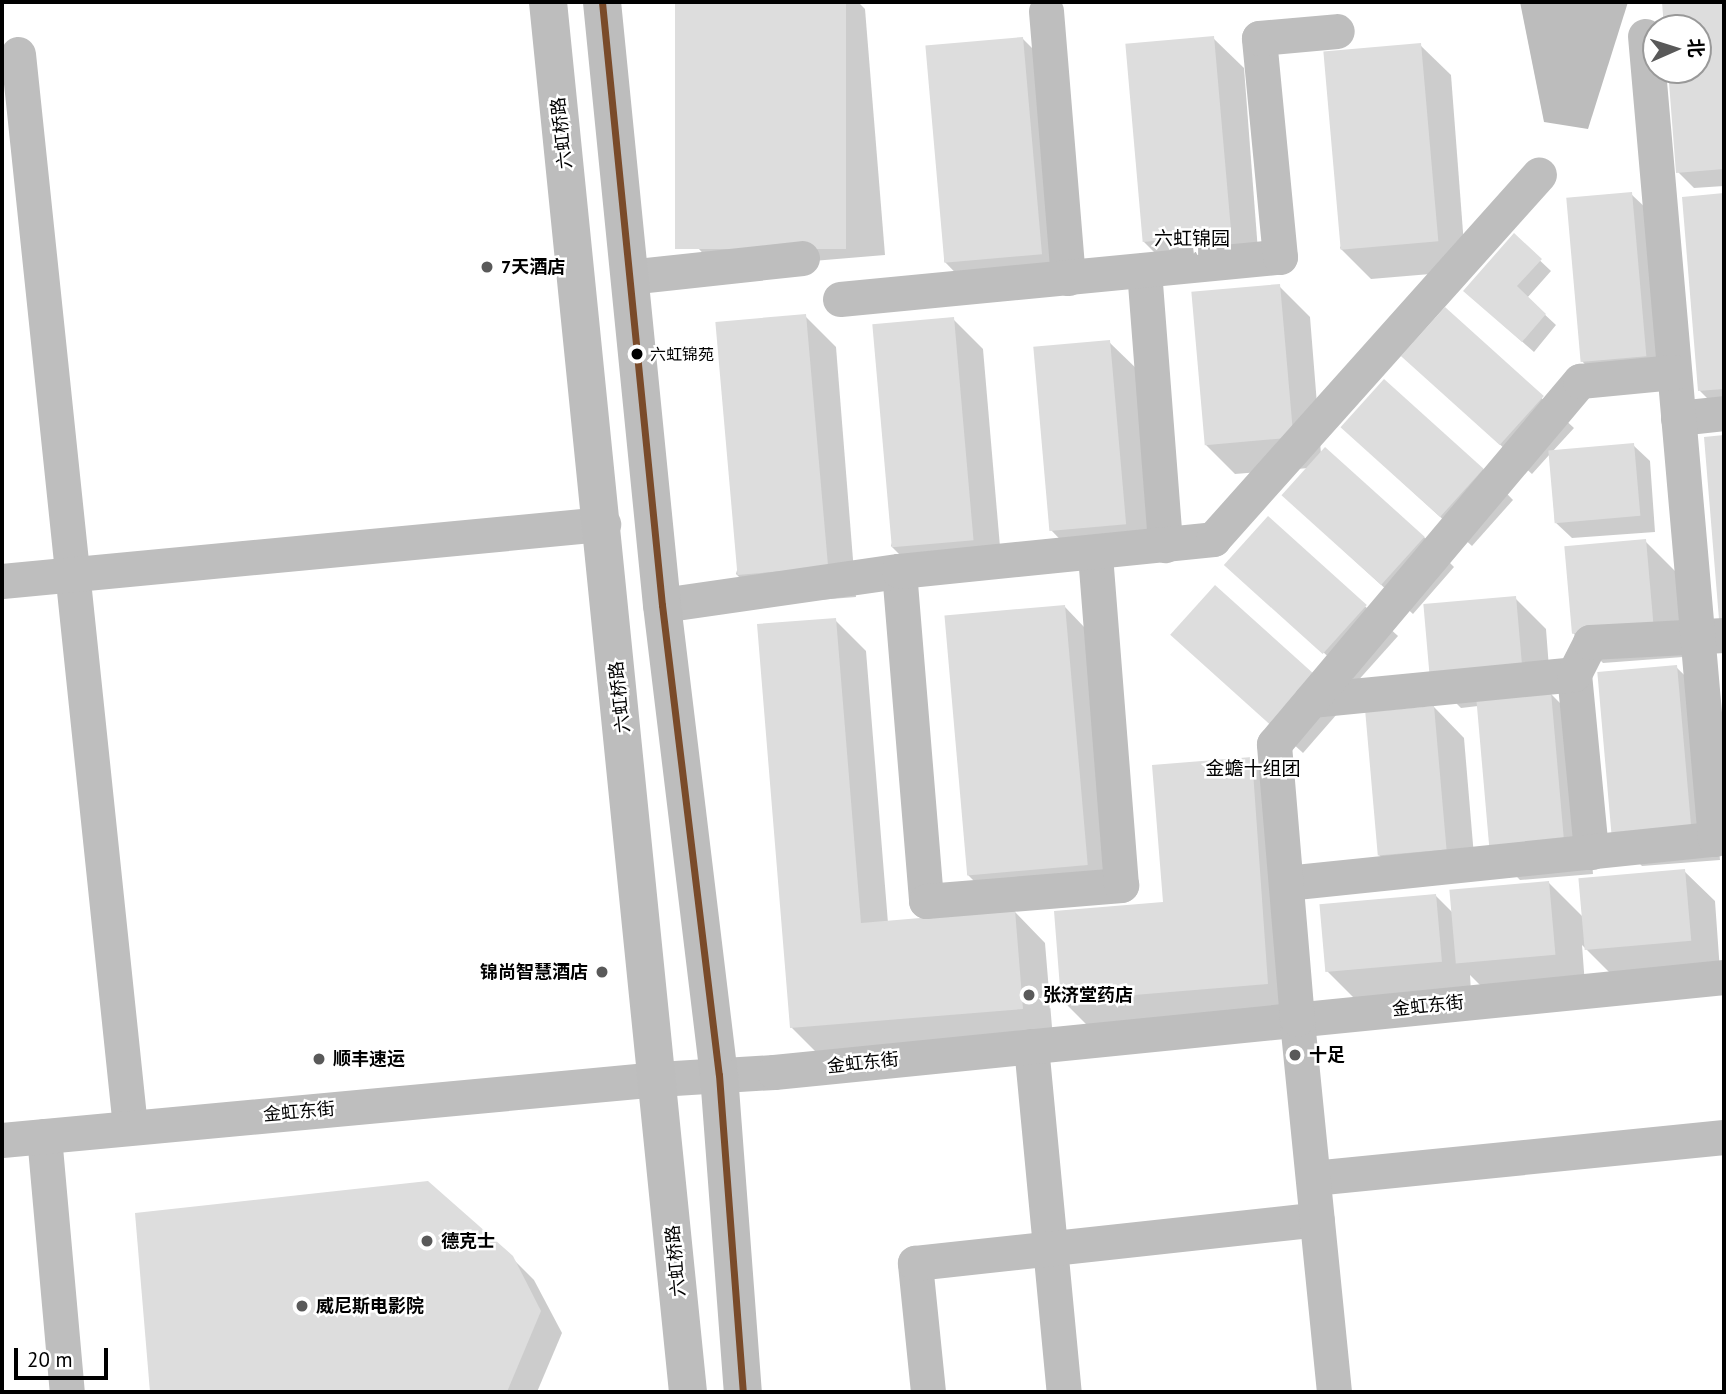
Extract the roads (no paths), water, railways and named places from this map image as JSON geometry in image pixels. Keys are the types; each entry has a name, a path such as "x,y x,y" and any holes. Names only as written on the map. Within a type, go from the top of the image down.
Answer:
{"main road":[{"name":"六虹桥路","path":"548,2 603,524 688,1392"},
{"path":"602,2 662,605 719,1074 743,1392"}],"street":[{"path":"1046,11 1068,278"},
{"path":"840,299 1280,257 1259,38 1337,31"},
{"path":"18,54 130,1126"},
{"path":"1286,883 1715,839 1711,636 1678,418 1649,84"},
{"path":"662,605 899,571 1213,539 1539,174"},
{"path":"628,277 802,258"},
{"path":"1144,270 1165,545"},
{"path":"1334,1392 1297,1019 1274,744 1580,381 1674,372"},
{"path":"1678,418 1724,413"},
{"path":"2,581 603,524"},
{"path":"899,571 926,901 1121,885 1095,553"},
{"path":"1591,852 1574,674 1590,642 1711,636"},
{"path":"1311,700 1574,674"},
{"name":"金虹东街","path":"2,1140 130,1126 1031,1046 1724,977"},
{"path":"1031,1046 1064,1392"},
{"path":"44,1136 67,1392"},
{"path":"1313,1178 1724,1137"},
{"path":"928,1392 915,1263 1317,1219"}],"place":[{"name":"7天酒店","path":"487,267"},
{"name":"六虹锦苑","path":"637,354"},
{"name":"锦尚智慧酒店","path":"602,972"},
{"name":"张济堂药店","path":"1029,995"},
{"name":"十足","path":"1295,1055"},
{"name":"顺丰速运","path":"319,1059"},
{"name":"德克士","path":"427,1241"},
{"name":"威尼斯电影院","path":"302,1306"}],"district":[{"name":"六虹锦园","path":"1192,239"},
{"name":"金蟾十组团","path":"1253,769"}]}
